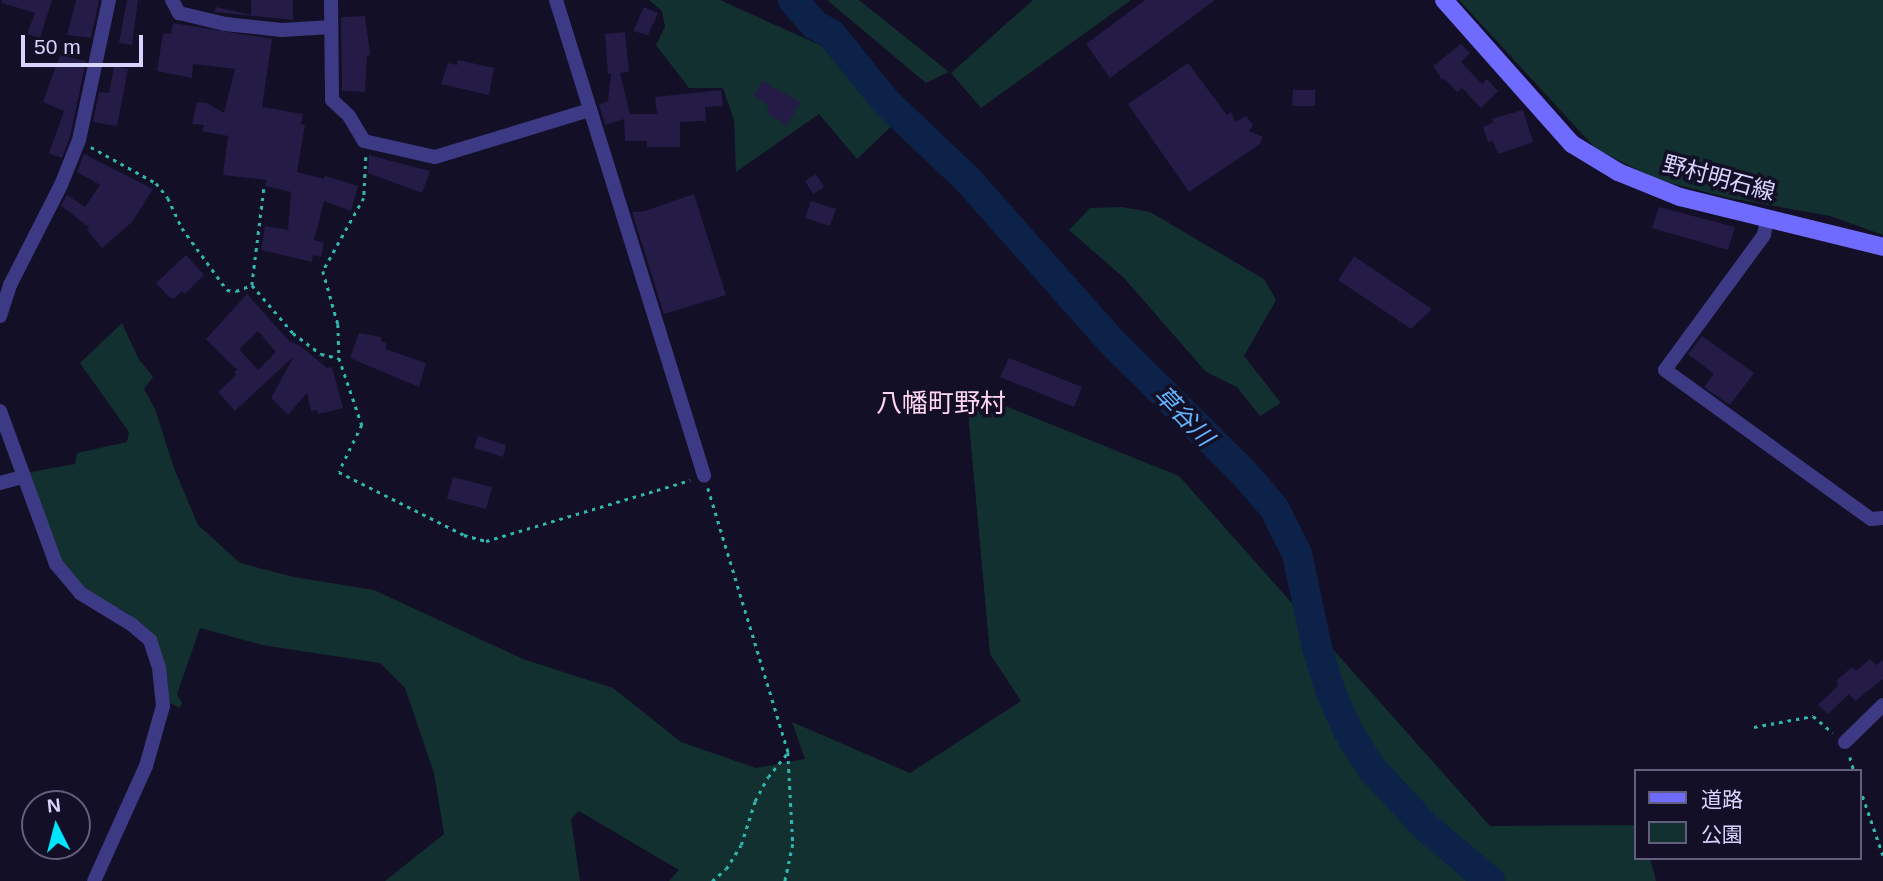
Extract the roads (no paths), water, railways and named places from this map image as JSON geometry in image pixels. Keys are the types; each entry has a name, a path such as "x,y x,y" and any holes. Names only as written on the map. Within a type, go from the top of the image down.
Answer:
{"main road":[{"name":"野村明石線","path":"1444,0 1572,144 1618,172 1680,197 1883,247"}],"street":[{"path":"0,316 9,285 61,185 79,140 109,0"},
{"path":"172,0 179,13 225,24 282,30 331,27"},
{"path":"331,0 332,100 349,116 364,141 435,157 590,110"},
{"path":"556,0 704,475"},
{"path":"1768,217 1764,235 1665,370 1871,519 1883,518"},
{"path":"0,411 56,564 80,593 131,624 150,640 159,668 163,706 146,766 94,881"},
{"path":"0,483 22,477"},
{"path":"1845,742 1883,705"}],"waterway":[{"name":"草谷川","path":"793,0 815,25 831,34 886,102 968,180 1110,340 1244,473 1274,508 1297,554 1317,647 1330,690 1348,731 1371,768 1426,827 1490,881"}],"district":[{"name":"八幡町野村","path":"941,404"}]}
